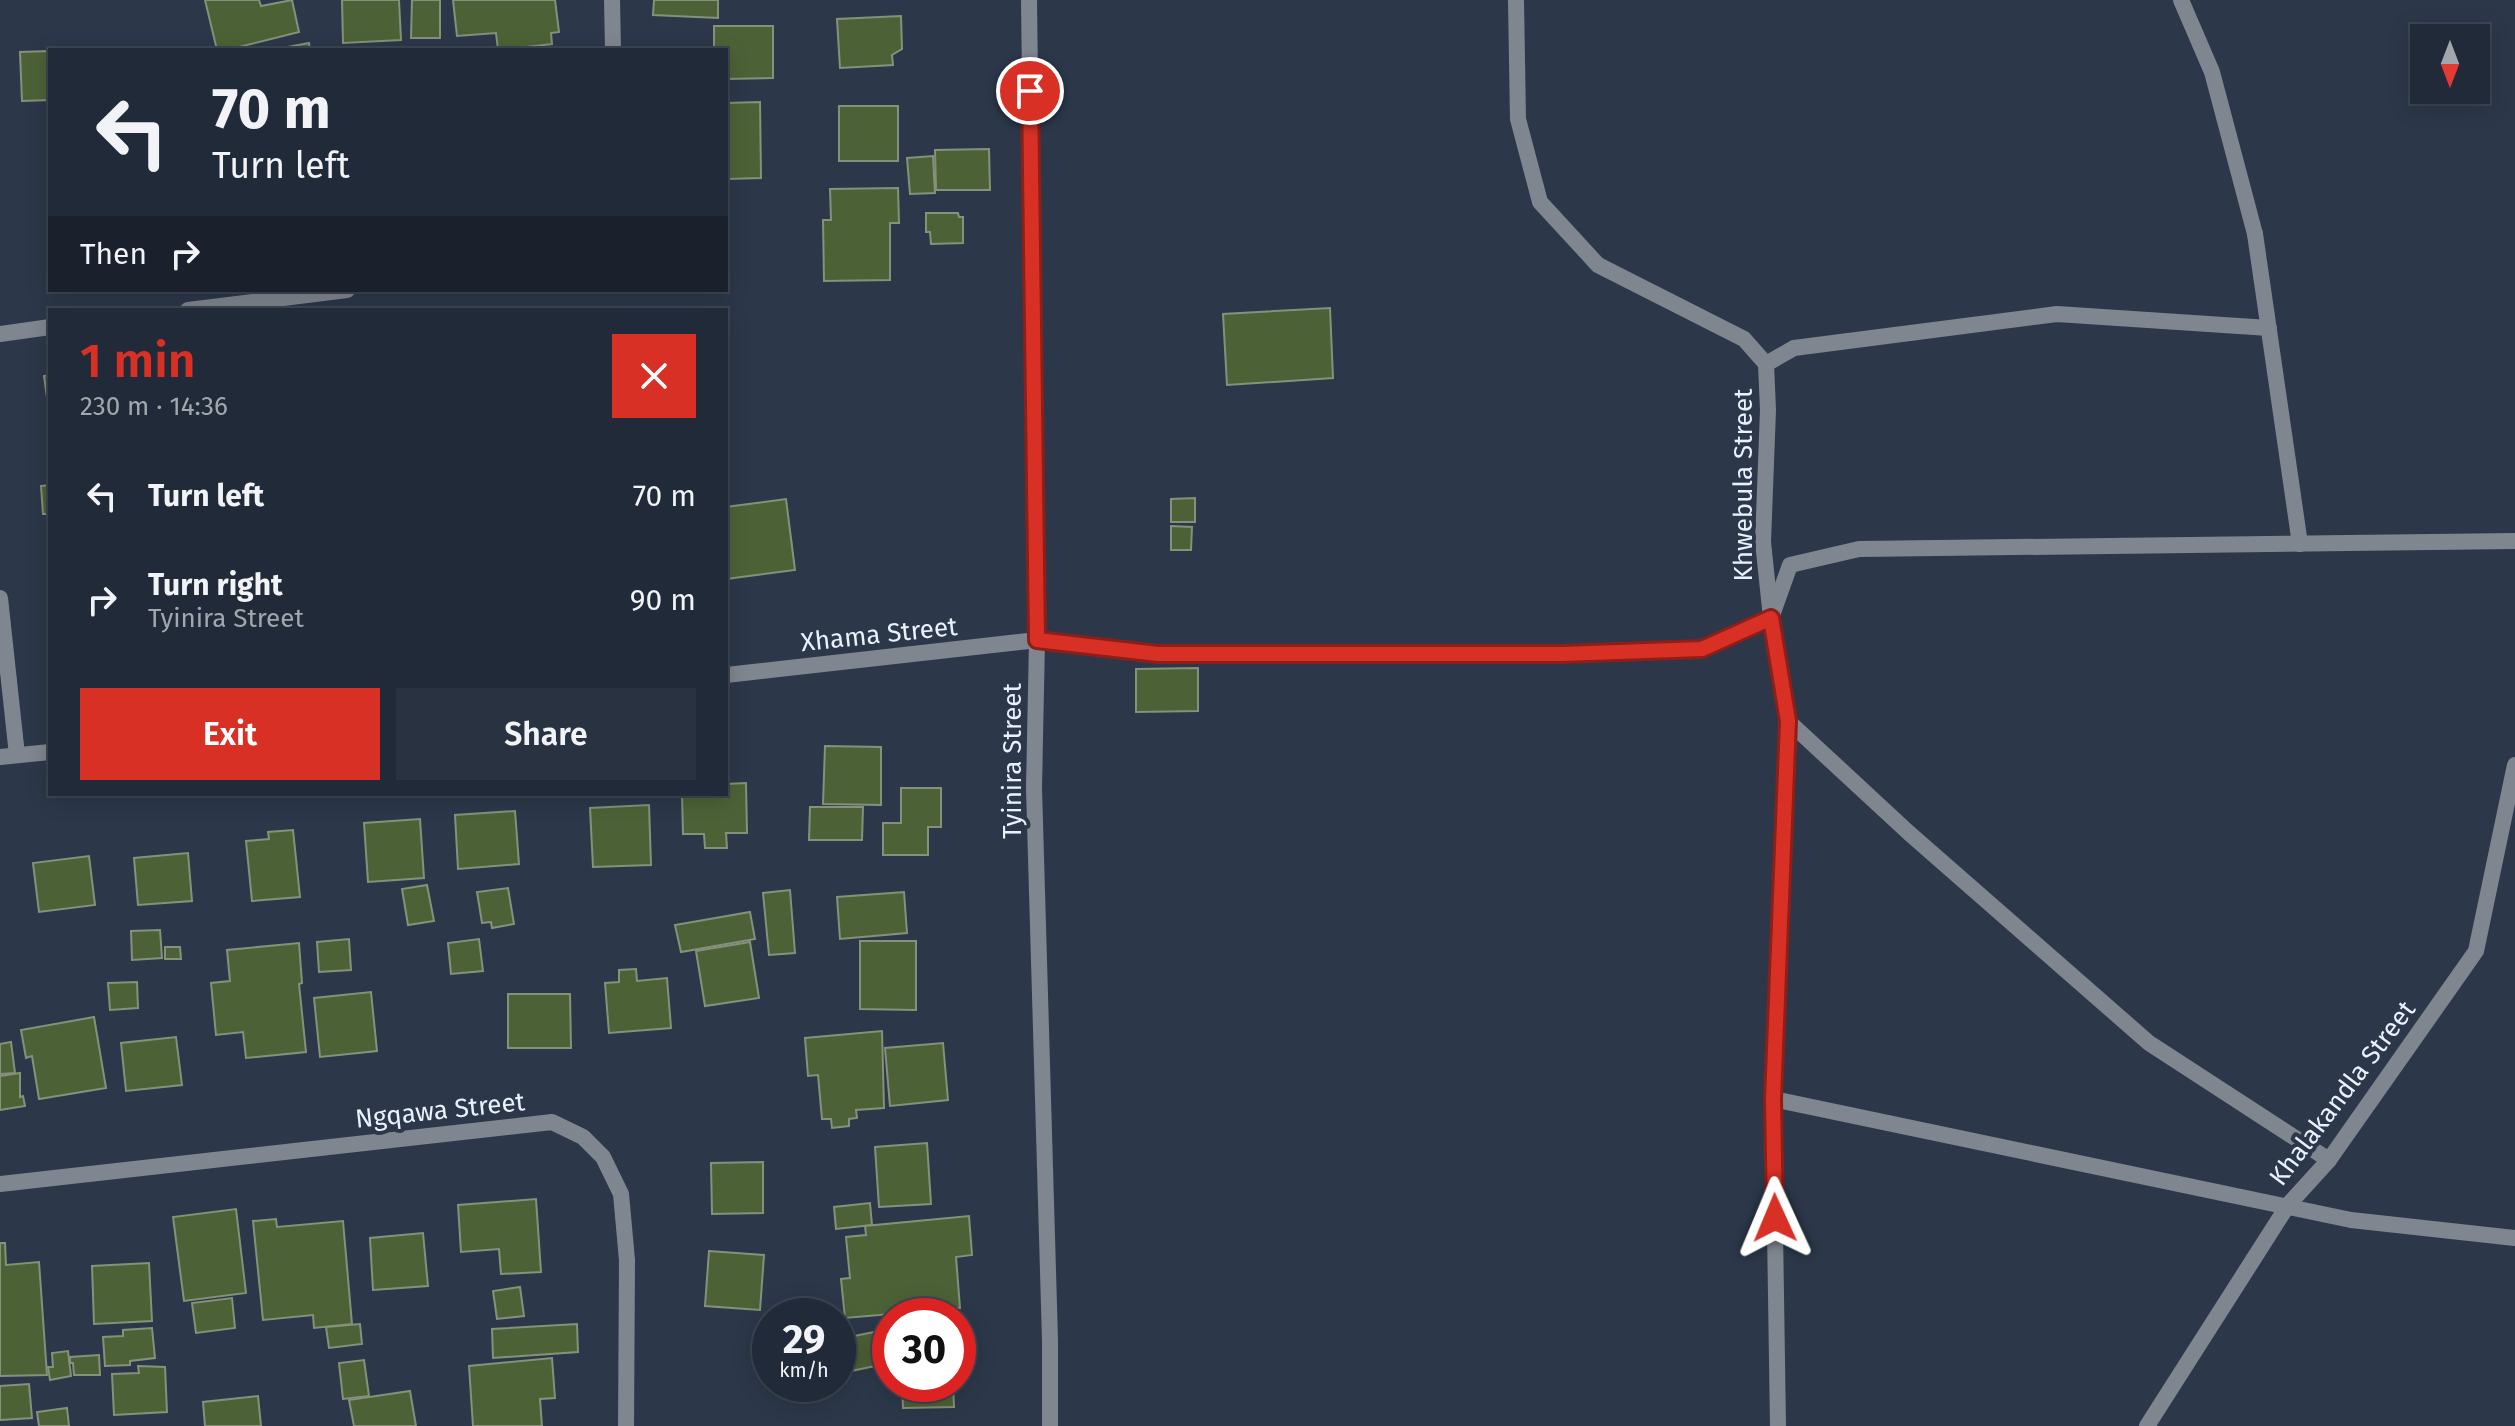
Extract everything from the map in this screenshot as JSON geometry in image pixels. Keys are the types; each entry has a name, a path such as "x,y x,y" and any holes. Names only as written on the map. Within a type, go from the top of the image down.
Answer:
{"street":[{"path":"612,0 613,48"},
{"name":"Tyinira Street","path":"1029,0 1037,640 1034,788 1050,1426"},
{"name":"Khwebula Street","path":"1516,0 1518,119 1540,202 1598,265 1744,339 1766,364 1768,410 1763,542 1771,618 1788,721 1773,1099 1778,1426"},
{"path":"2181,0 2212,72 2255,234 2300,544"},
{"path":"204,308 331,292"},
{"path":"1766,364 1794,348 2057,314 2269,328"},
{"path":"0,334 48,327"},
{"path":"1771,618 1790,565 1859,549 2515,541"},
{"path":"0,598 17,755"},
{"name":"Xhama Street","path":"728,675 1037,640 1158,654 1549,654 1702,649 1771,618"},
{"path":"1788,721 1909,833 2149,1043 2329,1160"},
{"path":"0,757 48,752"},
{"name":"Khalakandla Street","path":"2147,1426 2288,1205 2329,1160 2476,951 2515,765"},
{"path":"1773,1099 2351,1220 2515,1238"},
{"name":"Ngqawa Street","path":"0,1184 552,1122 583,1137 603,1157 621,1194 627,1260 626,1426"}],"building":[{"path":"205,0 259,0 261,6 292,0 299,32 235,48 217,48"},
{"path":"342,0 399,0 401,40 343,43"},
{"path":"412,0 440,0 440,38 411,38"},
{"path":"453,0 555,0 559,32 551,33 552,44 498,48 496,33 457,36"},
{"path":"654,0 718,0 718,18 653,15"},
{"path":"901,16 902,49 892,55 893,65 840,68 837,19"},
{"path":"714,26 773,26 773,78 728,79 728,48 714,48"},
{"path":"309,43 310,48 283,48"},
{"path":"48,51 48,100 22,101 20,52"},
{"path":"760,102 761,178 728,179 728,103"},
{"path":"839,106 898,106 898,161 839,161"},
{"path":"989,149 990,190 936,190 935,150"},
{"path":"933,156 935,193 910,194 907,158"},
{"path":"898,188 899,223 890,223 890,280 824,281 823,220 831,220 830,189"},
{"path":"926,213 958,213 959,217 963,217 963,243 931,244 930,232 926,232"},
{"path":"1330,308 1333,378 1227,385 1223,314"},
{"path":"48,375 48,405 44,376"},
{"path":"48,485 48,514 43,514 41,486"},
{"path":"1195,498 1195,522 1171,522 1171,499"},
{"path":"786,499 795,570 728,579 728,507"},
{"path":"1171,526 1192,527 1191,550 1171,550"},
{"path":"1198,668 1198,711 1136,712 1136,669"},
{"path":"825,746 881,747 881,805 823,804"},
{"path":"746,783 747,833 726,833 727,848 705,848 704,834 683,834 682,796 728,796 728,784"},
{"path":"901,788 941,788 941,827 928,827 928,855 883,855 883,823 901,823"},
{"path":"649,805 651,865 593,867 590,808"},
{"path":"810,807 863,807 862,840 809,840"},
{"path":"515,811 519,864 458,869 455,815"},
{"path":"420,819 424,878 368,882 364,823"},
{"path":"293,830 300,897 252,901 246,841 269,839 268,832"},
{"path":"188,853 192,901 138,905 134,858"},
{"path":"89,856 95,905 39,912 33,863"},
{"path":"427,885 434,921 408,925 402,889"},
{"path":"508,888 514,924 492,928 491,922 482,923 477,892"},
{"path":"790,890 795,953 769,955 763,893"},
{"path":"904,892 907,933 840,939 837,897"},
{"path":"750,912 755,939 681,952 675,925"},
{"path":"160,930 162,958 132,960 131,931"},
{"path":"349,939 351,970 319,972 317,942"},
{"path":"479,939 483,971 451,974 448,943"},
{"path":"860,941 916,941 916,1010 860,1009"},
{"path":"750,942 759,998 705,1006 696,951"},
{"path":"299,943 302,983 299,984 306,1052 246,1058 243,1032 216,1035 211,983 230,981 227,950"},
{"path":"165,947 180,947 181,959 165,959"},
{"path":"636,969 637,981 667,978 671,1028 609,1033 605,983 619,982 619,970"},
{"path":"137,982 138,1008 110,1010 108,983"},
{"path":"371,992 377,1051 320,1057 314,998"},
{"path":"508,994 570,994 571,1048 508,1048"},
{"path":"94,1017 106,1088 39,1099 32,1056 26,1058 21,1030"},
{"path":"882,1031 884,1108 856,1110 857,1118 849,1119 849,1126 832,1128 831,1119 822,1119 818,1075 808,1076 805,1038"},
{"path":"176,1037 182,1085 126,1091 121,1043"},
{"path":"11,1042 15,1073 0,1074 0,1044"},
{"path":"943,1043 948,1100 890,1106 885,1048"},
{"path":"20,1073 20,1097 23,1096 25,1106 0,1110 0,1076"},
{"path":"927,1143 931,1204 879,1207 875,1147"},
{"path":"763,1162 763,1213 712,1214 711,1163"},
{"path":"536,1199 541,1272 501,1274 499,1249 461,1252 458,1205"},
{"path":"870,1203 872,1225 836,1229 834,1207"},
{"path":"236,1209 246,1293 184,1301 173,1217"},
{"path":"969,1216 972,1255 956,1257 959,1298 872,1298 872,1316 856,1317 856,1298 843,1298 841,1279 850,1278 846,1237 866,1235 865,1226"},
{"path":"276,1219 277,1227 343,1221 352,1324 314,1328 313,1315 263,1320 253,1221"},
{"path":"423,1233 428,1286 373,1290 370,1238"},
{"path":"0,1243 5,1243 6,1265 39,1262 47,1375 0,1376"},
{"path":"709,1251 764,1255 761,1298 752,1298 752,1309 705,1306"},
{"path":"149,1263 152,1321 94,1324 92,1266"},
{"path":"520,1287 524,1316 497,1319 493,1291"},
{"path":"232,1298 235,1328 196,1333 192,1303"},
{"path":"360,1324 362,1344 329,1348 326,1327"},
{"path":"577,1324 578,1352 493,1358 492,1329"},
{"path":"152,1328 155,1358 130,1361 130,1365 105,1366 103,1337 123,1336 123,1330"},
{"path":"872,1332 872,1367 856,1370 856,1336"},
{"path":"68,1351 71,1376 50,1380 48,1367 53,1367 52,1353"},
{"path":"99,1355 100,1375 74,1375 70,1357"},
{"path":"552,1358 555,1398 540,1399 542,1426 473,1426 469,1366"},
{"path":"364,1360 369,1396 343,1399 339,1363"},
{"path":"138,1366 165,1367 167,1412 114,1415 112,1374 139,1373"},
{"path":"29,1384 32,1418 0,1420 0,1386"},
{"path":"410,1391 416,1426 354,1426 349,1400"},
{"path":"258,1396 261,1426 205,1426 203,1402"},
{"path":"903,1402 954,1402 954,1407 903,1408"},
{"path":"67,1408 69,1426 39,1426 37,1412"}],"route":[{"path":"1030,91 1037,640 1158,654 1562,654 1702,649 1771,618 1788,721 1773,1099 1775,1218"}]}
